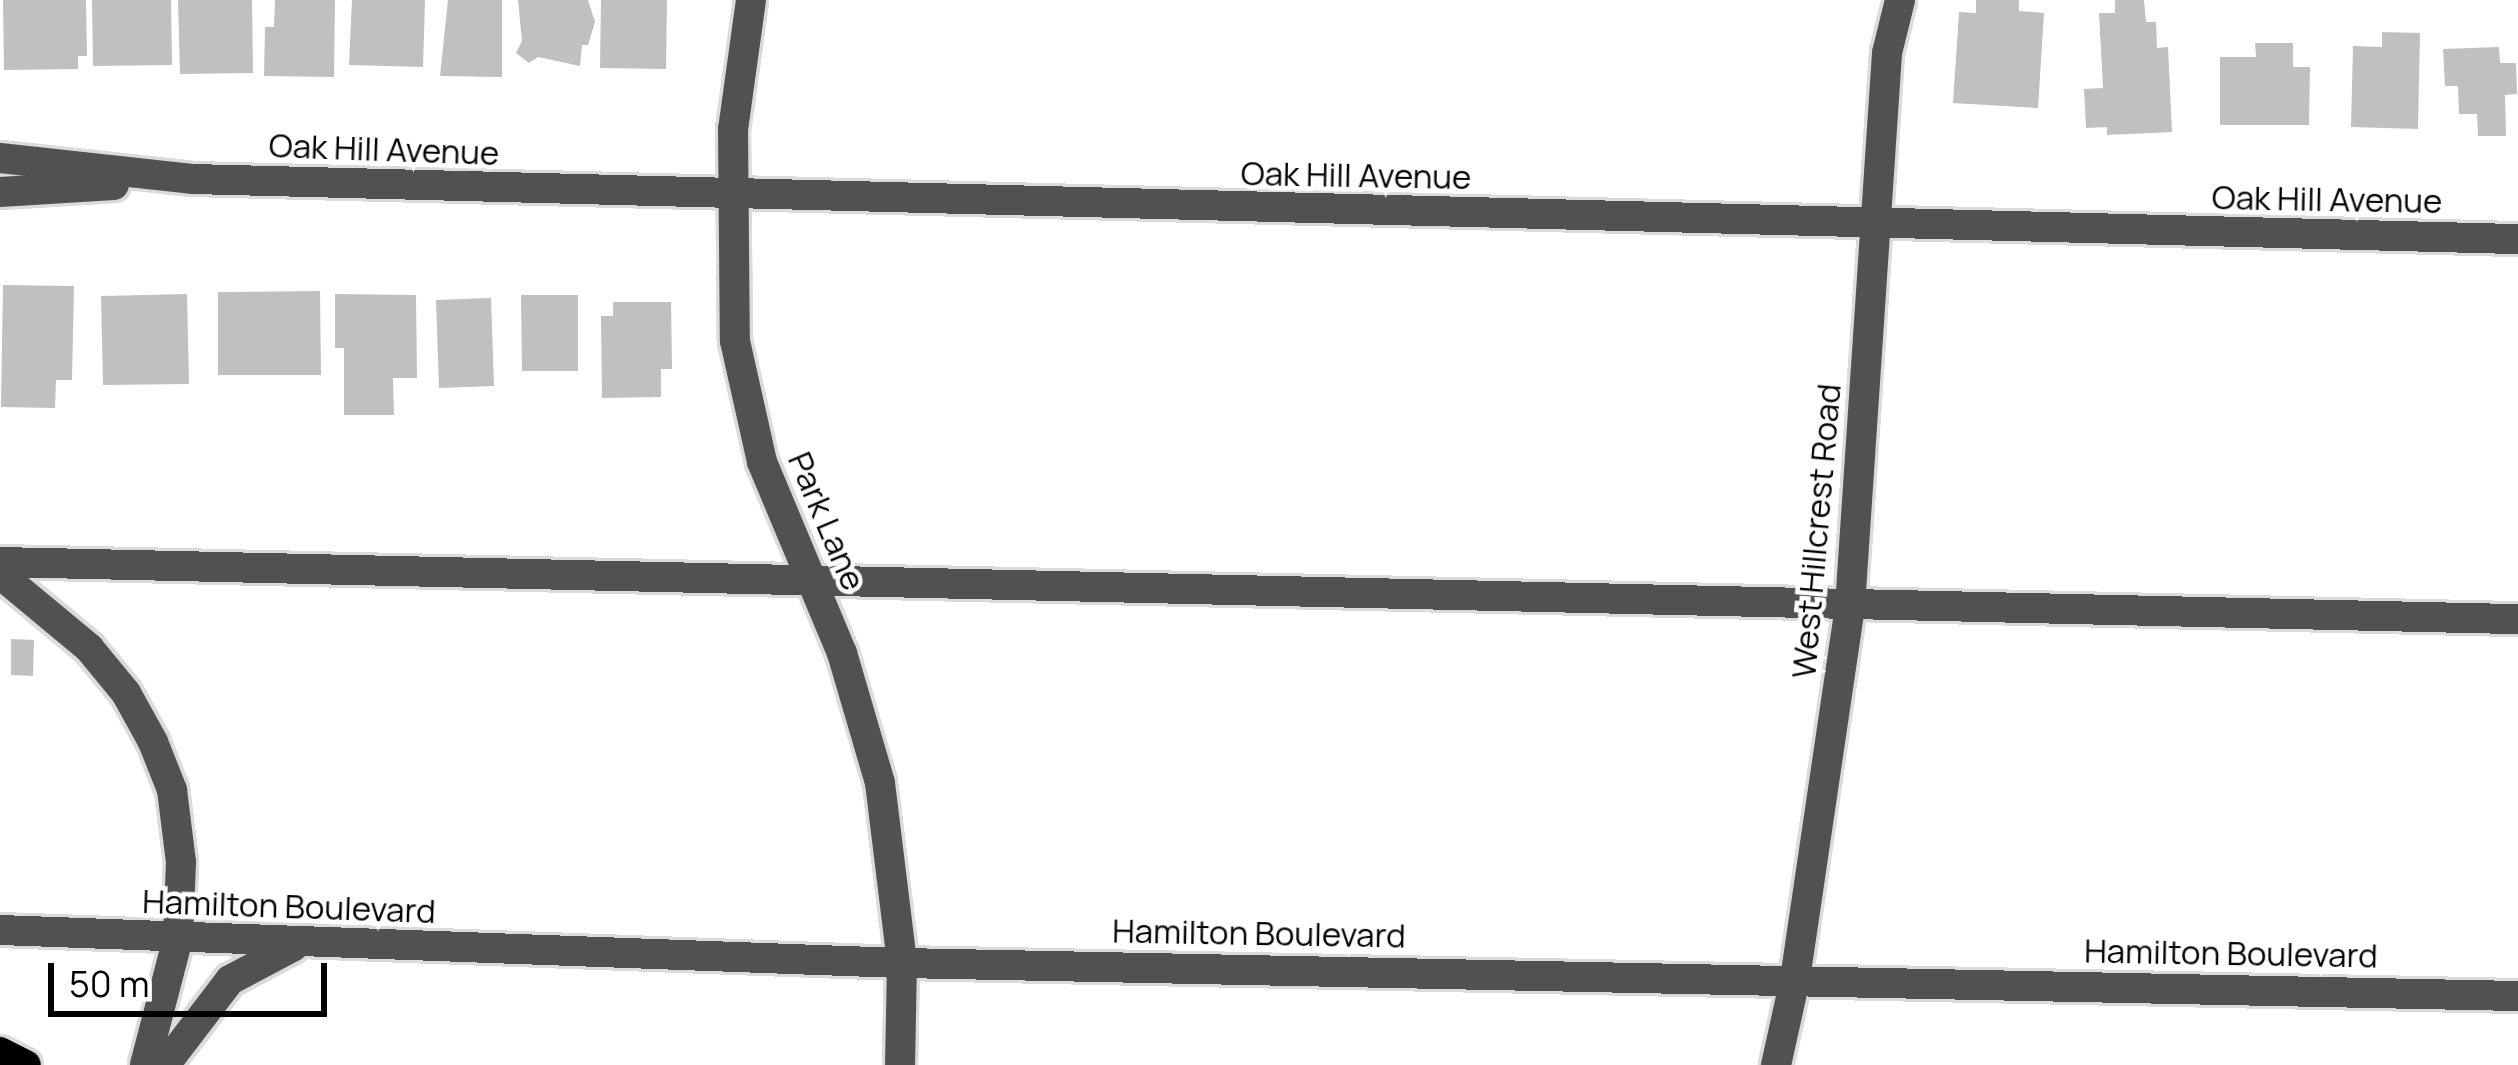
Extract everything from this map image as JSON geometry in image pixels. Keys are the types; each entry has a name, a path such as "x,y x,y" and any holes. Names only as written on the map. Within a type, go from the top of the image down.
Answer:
{"main road":[{"path":"0,1052 26,1065"}],"street":[{"name":"Park Lane","path":"751,0 741,45 730,300 746,401 762,462 814,583 866,724 880,783 902,962 900,1065"},
{"name":"West Hillcrest Road","path":"1776,1065 1796,979 1850,606 1887,53 1900,0"},
{"name":"Oak Hill Avenue","path":"0,158 192,179 2518,239"},
{"name":"Oak Hill Avenue","path":"0,192 192,179"},
{"path":"0,562 2518,619"},
{"path":"0,574 88,647 126,694 153,742 172,790 181,862 178,938 146,1065"},
{"name":"Hamilton Boulevard","path":"0,930 902,962 2518,996"},
{"path":"165,1065 230,980 262,959 304,943"}],"building":[{"path":"3,0 86,0 87,56 78,56 78,69 4,70"},
{"path":"92,0 171,0 172,65 93,66"},
{"path":"178,0 252,0 253,73 180,74"},
{"path":"275,0 335,0 334,77 264,76 265,27 274,27"},
{"path":"352,0 425,0 423,67 349,65"},
{"path":"448,0 502,0 502,77 440,76"},
{"path":"518,0 588,0 595,22 588,45 582,45 580,66 538,57 529,63 516,53 522,41"},
{"path":"601,0 667,0 666,69 600,68"},
{"path":"1976,0 2019,0 2019,11 2044,13 2038,108 1953,103 1959,12 1976,13"},
{"path":"2115,0 2144,0 2146,22 2156,22 2157,48 2168,47 2172,132 2107,135 2107,127 2086,128 2084,89 2103,88 2099,13 2115,13"},
{"path":"2382,32 2420,33 2418,129 2351,127 2353,46 2382,47"},
{"path":"2255,43 2293,43 2293,67 2310,67 2309,125 2220,125 2220,57 2256,57"},
{"path":"2499,47 2500,63 2516,63 2517,94 2505,95 2506,136 2478,136 2477,114 2459,114 2458,86 2445,86 2443,49"},
{"path":"3,285 74,286 72,380 56,380 55,408 1,407"},
{"path":"320,291 321,375 218,375 218,292"},
{"path":"187,294 189,384 103,385 101,296"},
{"path":"335,294 416,295 417,378 393,378 394,415 344,415 344,348 335,348"},
{"path":"521,295 578,295 578,371 522,371"},
{"path":"491,298 494,386 439,388 436,300"},
{"path":"613,302 671,302 672,369 661,369 661,397 602,398 601,316 613,316"},
{"path":"11,639 34,640 33,676 11,675"}]}
